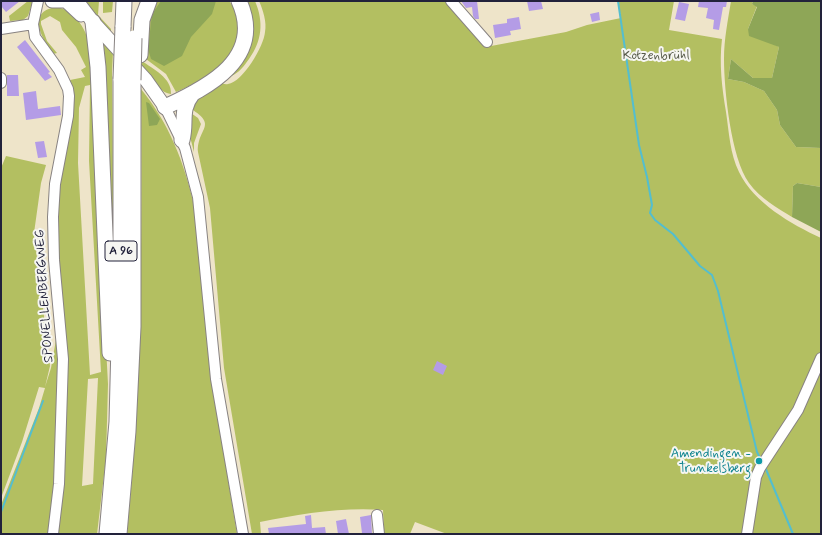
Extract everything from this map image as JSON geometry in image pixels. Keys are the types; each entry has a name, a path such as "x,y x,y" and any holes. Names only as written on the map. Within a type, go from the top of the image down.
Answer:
{"highway":[{"name":"A 96","path":"119,534 128,431 133,327 129,84 123,26 124,1"},
{"path":"129,84 140,67 137,41 137,1"},
{"path":"137,41 142,20 149,1"},
{"path":"165,107 194,92 223,73 238,58 243,46 246,24 239,1"},
{"name":"A 96","path":"93,22 98,67 110,362 117,422"},
{"name":"A 96","path":"107,534 117,422 121,266 129,84"},
{"path":"182,140 185,129 183,122 185,106 194,92"}],"main road":[{"path":"51,1 62,1"},
{"path":"66,1 79,14 93,22"},
{"path":"77,1 93,22 146,80 165,107"}],"street":[{"path":"34,19 38,1"},
{"path":"1,29 34,19 51,1"},
{"path":"451,1 487,42"},
{"name":"SPONELLENBERGWEG","path":"34,19 37,41 53,61 65,81 69,96 68,116 56,184 53,217 54,260 62,359 59,484 53,534"},
{"path":"1,78 1,83"},
{"path":"165,107 182,140 194,177 198,197 216,379 243,534"},
{"path":"748,534 756,477 765,459 798,410 821,358"},
{"path":"377,515 379,534"}],"green space":[{"path":"28,1 33,1 28,16 23,20 10,21 9,16"},
{"path":"80,1 99,1 98,15 111,29 111,34"},
{"path":"103,1 113,1 112,12 103,13"},
{"path":"153,1 229,1 236,13 238,27 237,39 233,50 226,60 218,68 198,82 176,92 166,74 142,56"},
{"path":"161,1 216,1 212,14 191,37 182,56 164,66 151,59 148,49 152,14"},
{"path":"244,1 255,1 260,16 259,38 257,45 249,59 239,71 231,76"},
{"name":"Kotzenbrühl","path":"259,1 448,1 485,46 491,46 566,32 587,25 621,18 618,1 674,1 669,30 722,39 721,76 723,94 732,150 739,172 754,193 764,203 786,219 821,238 821,353 800,398 762,459 745,534 447,534 415,522 410,534 384,534 383,510 352,509 290,516 260,522 261,534 252,534 224,368 210,208 198,152 205,123 198,113 188,107 219,82 227,84 234,82 252,62 264,38 264,16"},
{"path":"731,1 753,1 752,4 757,6 748,29 779,47 772,78 753,78 731,59 728,79 744,82 764,91 777,110 780,125 796,147 821,148 821,187 797,183 793,186 792,217 769,202 749,183 743,172 733,141 727,105 724,72 726,30"},
{"path":"753,1 821,1 821,148 796,147 780,125 777,110 764,91 744,82 728,79 731,59 753,78 772,78 779,47 749,36 748,29 757,7 752,4"},
{"path":"56,7 69,12 74,16 82,26 90,45 108,384 106,458 97,534 58,534 63,489 60,300 56,206 73,89 70,80 85,77 81,70 86,67 76,47 62,30 60,22 50,16 41,21 41,24 47,41 57,53 53,54 41,33 39,26 41,14","holes":["90,85 89,161 101,372 90,375 78,163 79,108 85,86","98,378 93,484 82,486 88,379"]},
{"path":"101,40 113,52 114,290"},
{"path":"142,61 161,74 168,83 171,94 166,93 155,84 142,68"},
{"path":"141,89 160,115 174,144 180,158 194,205 212,382 237,534 127,534 136,423 140,312"},
{"path":"146,102 149,103 160,119 157,125 149,126"},
{"path":"188,111 198,118 201,124 194,143 194,152 188,129"},
{"path":"6,156 46,165 41,183 34,233 50,366 45,387 51,368 57,334 59,384 58,434 55,484 49,534 1,534 1,505 39,408 45,388 39,387 22,442 1,498 1,168"},
{"path":"797,183 821,187 821,232 792,217 793,186"},
{"path":"821,364 821,534 750,534 759,481"}],"building":[{"path":"1,1 20,1 6,12 1,6"},
{"path":"461,1 477,1 479,19 475,19 473,16 472,7 466,8"},
{"path":"527,1 541,1 543,9 529,11"},
{"path":"699,1 727,1 726,7 723,7 719,30 713,29 714,20 706,18 708,8 698,7"},
{"path":"679,2 689,4 685,21 675,19"},
{"path":"599,12 600,20 592,22 590,14"},
{"path":"519,17 521,29 510,31 511,35 495,38 493,25 507,23 507,19"},
{"path":"25,40 50,72 48,73 52,77 45,81 17,47"},
{"path":"7,75 18,75 19,96 7,96"},
{"path":"36,91 38,109 60,106 61,115 26,120 23,93"},
{"path":"44,141 47,157 38,158 35,142"},
{"path":"437,361 447,366 443,375 433,370"},
{"path":"311,515 312,528 325,527 326,534 269,534 268,528 306,524 305,516"},
{"path":"371,515 372,534 364,534 362,533 360,517"},
{"path":"346,519 349,534 338,534 336,521"}],"waterway":[{"path":"618,1 639,145 652,205 650,213 655,220 673,234 700,266 712,275 718,291 757,452 761,460"},
{"path":"1,512 43,401"},
{"path":"765,467 793,534"}],"place":[{"name":"Amendingen - Trunkelsberg","path":"759,461"}]}
